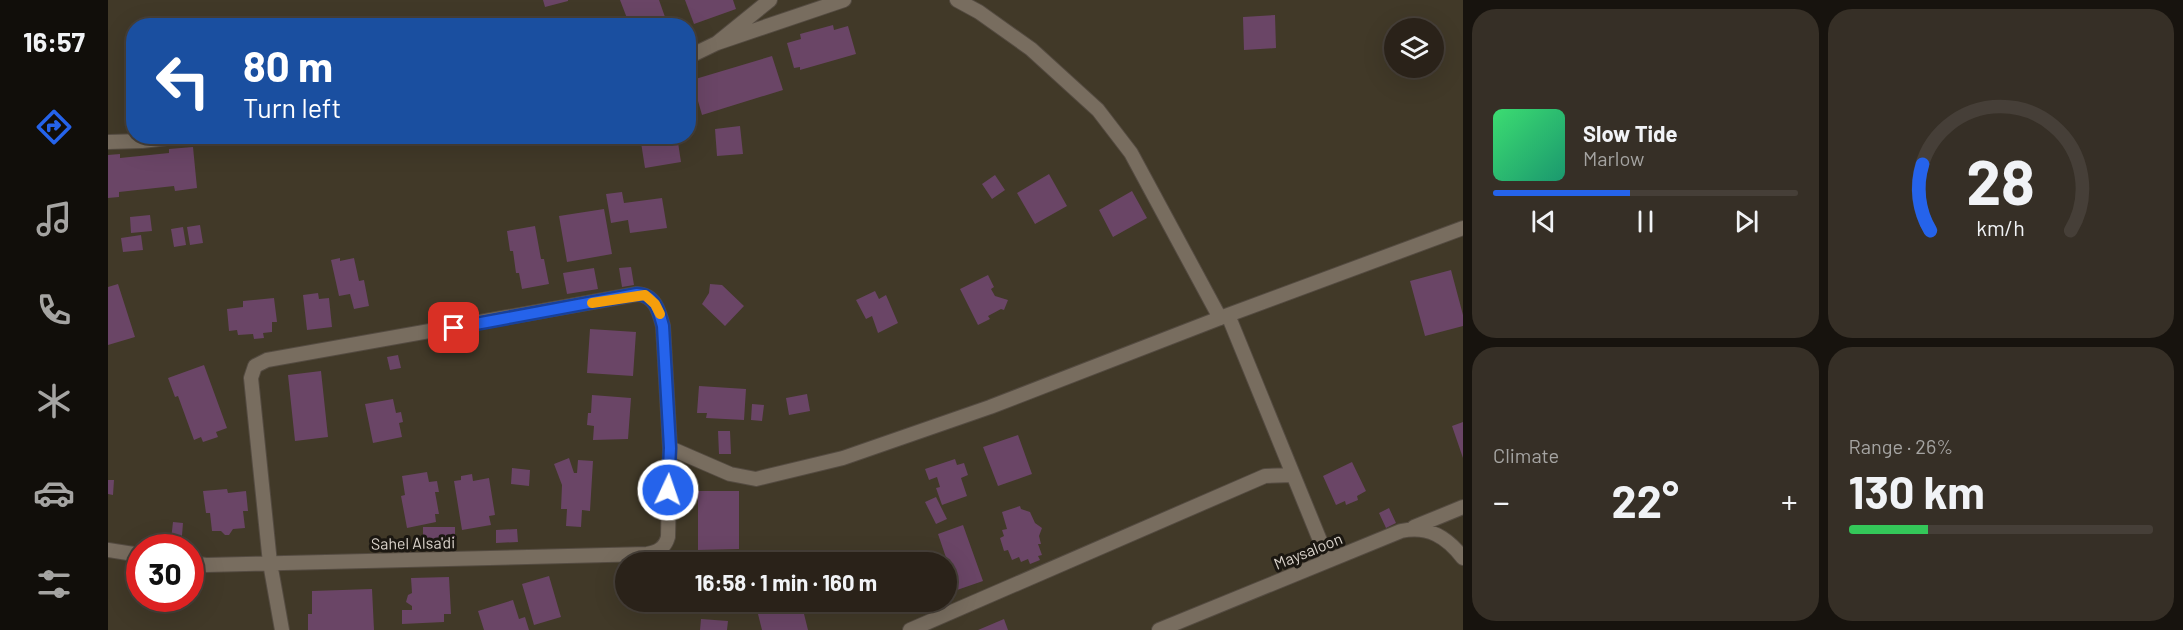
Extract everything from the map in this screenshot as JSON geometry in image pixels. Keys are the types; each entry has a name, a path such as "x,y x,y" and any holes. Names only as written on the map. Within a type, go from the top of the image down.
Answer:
{"street":[{"path":"717,43 770,0"},
{"path":"696,53 717,43 844,0"},
{"path":"957,0 979,12 1030,49 1098,110 1131,153 1224,316 1328,560"},
{"path":"108,142 126,141"},
{"path":"670,448 730,474 756,479 843,458 990,407 1224,316 1463,228"},
{"name":"Sahel Alsa'di","path":"204,565 647,554 661,550 669,537 670,448 663,326 655,304 645,295 637,294 260,362 252,371 251,378 270,563"},
{"path":"910,630 1265,476 1293,475"},
{"name":"Maysaloon","path":"1159,630 1463,507"},
{"path":"1409,529 1425,530 1440,536 1463,558"},
{"path":"108,550 126,553"},
{"path":"270,563 282,630"}],"shaded area":[{"path":"108,0 1463,0 1463,630 108,630"}],"building":[{"path":"543,0 568,0 568,1 545,7"},
{"path":"620,0 659,0 665,17 663,18 627,18"},
{"path":"685,0 733,0 736,9 696,23 696,18 692,18"},
{"path":"1275,15 1276,48 1244,50 1243,17"},
{"path":"833,25 834,30 848,26 856,54 800,70 800,67 794,68 787,43 801,39 800,34"},
{"path":"772,56 783,90 702,115 696,94 696,79"},
{"path":"740,126 743,154 717,156 715,129"},
{"path":"641,144 678,144 681,162 645,168"},
{"path":"193,147 197,188 175,191 174,186 119,192 119,197 108,198 108,155 120,154 120,158 169,153 169,149"},
{"path":"1049,174 1067,206 1035,224 1017,193"},
{"path":"995,175 1005,190 992,199 982,184"},
{"path":"1132,191 1147,218 1113,237 1099,210"},
{"path":"622,192 624,203 662,198 667,228 630,233 628,220 611,223 606,194"},
{"path":"604,209 612,254 567,262 559,216"},
{"path":"150,215 152,231 131,233 130,217"},
{"path":"200,225 203,243 190,245 187,227"},
{"path":"535,226 541,259 544,259 549,284 522,289 519,273 516,273 513,251 510,251 507,231"},
{"path":"183,227 186,245 174,247 171,229"},
{"path":"141,235 143,250 123,252 121,238"},
{"path":"340,258 340,261 354,258 359,281 364,280 369,306 354,309 350,294 339,296 331,260"},
{"path":"631,267 634,285 622,287 619,268"},
{"path":"594,268 598,289 567,294 563,273"},
{"path":"1451,270 1463,315 1463,326 1425,336 1410,281"},
{"path":"988,275 994,287 991,289 995,296 1008,300 1004,310 1001,309 988,316 990,319 978,325 960,289"},
{"path":"118,284 135,337 108,345 108,287"},
{"path":"710,284 722,285 744,306 725,326 702,304 709,293"},
{"path":"875,291 879,299 886,295 898,323 878,333 872,316 866,319 856,300"},
{"path":"318,293 319,299 329,298 332,327 307,330 303,295"},
{"path":"274,298 277,322 272,322 272,332 263,333 264,338 254,339 253,334 238,335 237,330 229,331 227,309 243,307 243,301"},
{"path":"590,329 636,332 633,376 587,373"},
{"path":"398,355 401,368 390,370 387,357"},
{"path":"204,365 227,428 216,432 218,437 203,442 201,437 194,440 178,396 175,397 168,378"},
{"path":"321,371 328,437 295,441 288,375"},
{"path":"699,386 746,389 744,420 706,418 707,413 697,413"},
{"path":"807,394 810,411 789,415 786,398"},
{"path":"592,395 631,398 628,439 593,440 594,426 587,425 588,413 591,413"},
{"path":"393,399 396,413 401,412 403,422 399,423 402,437 373,443 365,404"},
{"path":"752,404 764,405 762,421 751,420"},
{"path":"1463,422 1463,458 1452,426"},
{"path":"718,431 730,431 731,454 719,454"},
{"path":"1018,435 1032,474 998,486 983,447"},
{"path":"569,458 574,473 577,473 578,460 593,461 590,511 582,510 581,527 566,526 567,509 561,509 562,485 554,464"},
{"path":"955,459 957,465 964,463 968,475 961,478 967,496 942,505 936,488 940,487 937,477 929,480 925,469"},
{"path":"1352,462 1366,491 1357,496 1358,500 1346,505 1345,501 1336,505 1323,476"},
{"path":"512,468 530,470 529,486 511,484"},
{"path":"427,472 429,482 437,481 439,492 435,492 439,514 435,514 436,522 407,528 401,496 405,495 402,476"},
{"path":"472,474 473,481 489,478 495,515 489,516 491,525 462,530 454,481 461,480 461,476"},
{"path":"108,480 114,480 113,495 108,494"},
{"path":"227,489 228,493 246,491 248,511 243,511 245,528 233,529 229,535 225,535 221,531 212,531 210,513 206,513 203,491"},
{"path":"698,491 739,491 739,549 698,550"},
{"path":"936,497 947,519 936,524 925,502"},
{"path":"1020,506 1021,509 1030,512 1035,523 1042,528 1039,536 1041,544 1038,544 1042,555 1038,556 1040,560 1030,564 1028,559 1021,562 1019,557 1012,560 1008,550 1004,551 1000,538 1004,536 1002,530 1007,529 1002,512"},
{"path":"1389,508 1396,523 1386,528 1379,513"},
{"path":"173,522 183,523 182,534 172,534"},
{"path":"963,525 983,581 957,590 957,552 944,552 938,534"},
{"path":"423,527 455,527 455,544 423,544"},
{"path":"517,529 518,542 496,543 496,530"},
{"path":"549,576 561,617 534,625 522,584"},
{"path":"449,577 451,614 444,614 444,622 402,624 402,610 412,610 412,606 406,602 408,595 412,593 411,578"},
{"path":"372,589 374,630 308,630 308,614 312,614 312,591"},
{"path":"513,600 519,619 525,617 529,630 484,630 478,611"},
{"path":"758,612 804,612 808,630 762,630"},
{"path":"701,619 728,621 727,630 700,630"},
{"path":"1004,619 1008,630 978,630"}],"slow traffic":[{"path":"592,303 637,294 645,295 651,298 660,314"}],"route":[{"path":"454,328 637,294 651,298 660,313 663,326 670,448 668,490"}]}
